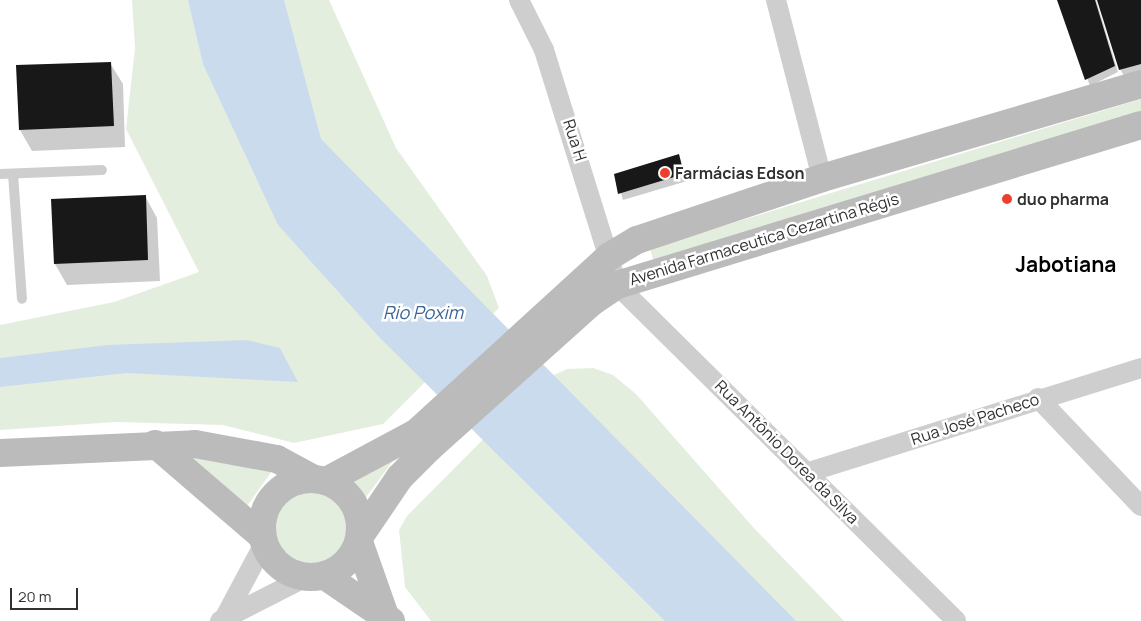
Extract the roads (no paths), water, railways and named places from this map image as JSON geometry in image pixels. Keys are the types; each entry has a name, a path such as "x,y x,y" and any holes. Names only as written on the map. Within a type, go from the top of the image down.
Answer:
{"street":[{"name":"Rua H","path":"519,0 544,50 610,256 617,285"},
{"path":"776,0 822,178"},
{"name":"Avenida Farmaceutica Cezartina Régis","path":"359,539 422,441 550,324 610,256 670,226 822,178 1141,84"},
{"name":"Avenida Farmaceutica Cezartina Régis","path":"550,324 617,285 1141,124"},
{"name":"Rua Antônio Dorea da Silva","path":"617,285 809,472 956,621"},
{"name":"Rua José Pacheco","path":"809,472 1038,398 1141,368"},
{"path":"1038,398 1141,506"},
{"path":"223,619 263,540 261,522 274,495 286,485 320,480 422,441"},
{"path":"155,444 263,540 280,567 315,576 387,617"},
{"path":"0,453 155,444 236,448 277,459 339,487 357,508 359,539 387,617"},
{"path":"223,619 315,576 340,569 359,539"}],"lane":[{"path":"0,174 102,170"},
{"path":"13,174 22,299"}],"water":[{"name":"Rio Poxim","path":"188,0 284,0 321,139 796,621 665,621 379,337 278,225 203,64"},
{"path":"247,340 280,348 298,382 127,373 0,387 0,358 107,345"}],"place":[{"name":"Farmácias Edson","path":"665,173"},
{"name":"duo pharma","path":"1007,199"}],"district":[{"name":"Jabotiana","path":"1066,264"}]}
